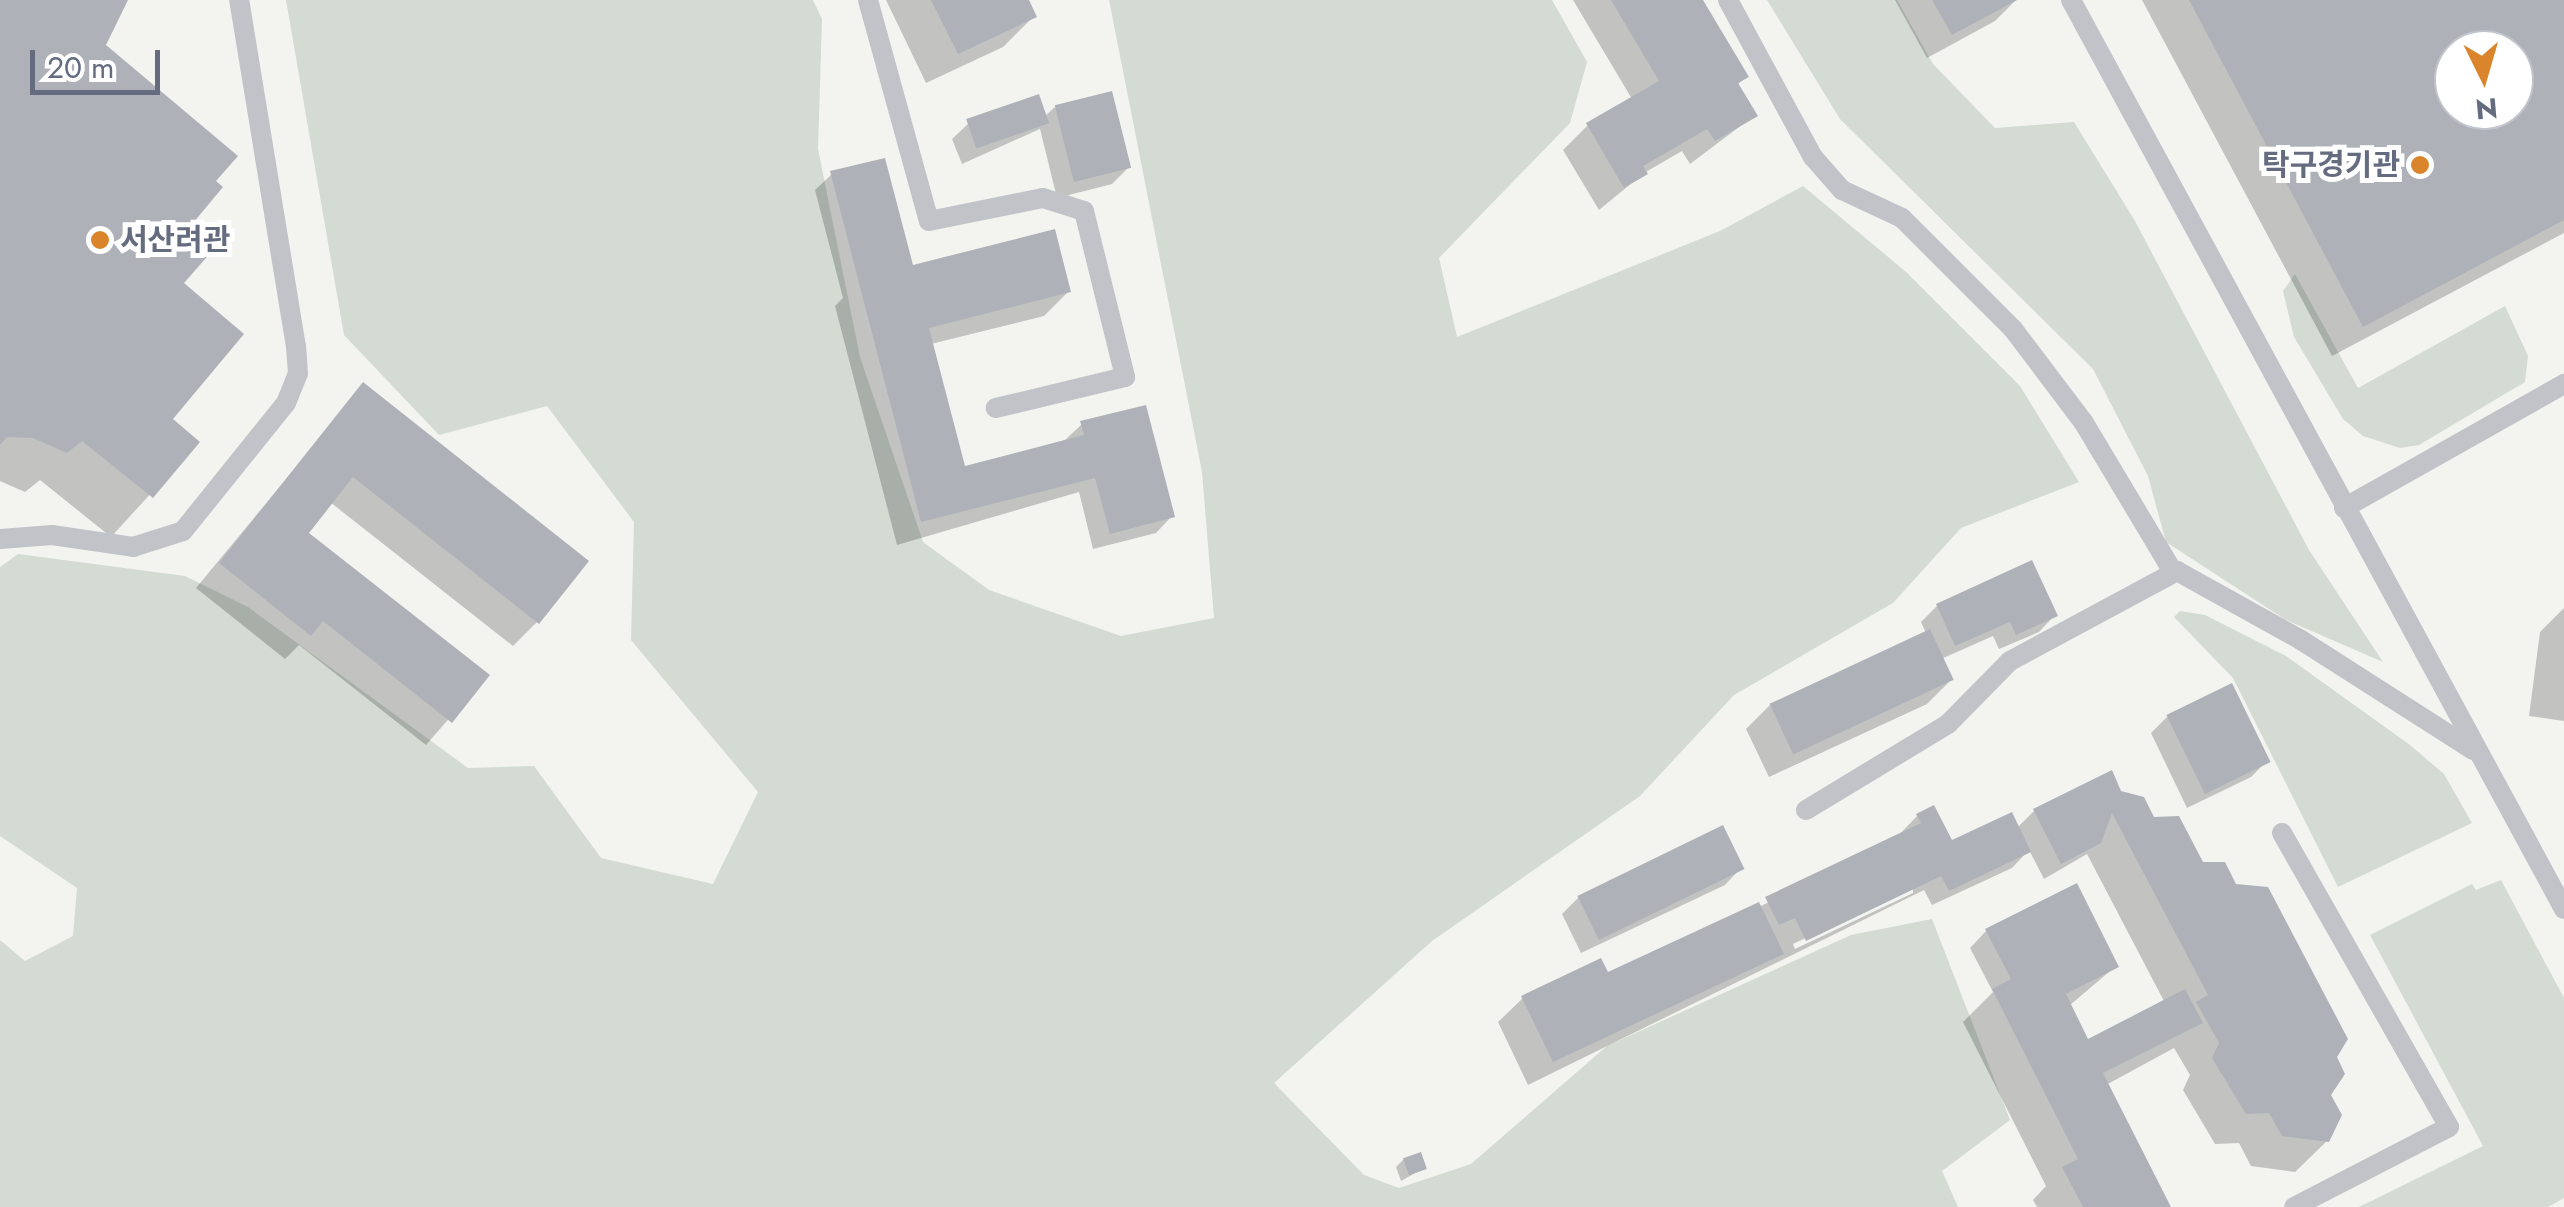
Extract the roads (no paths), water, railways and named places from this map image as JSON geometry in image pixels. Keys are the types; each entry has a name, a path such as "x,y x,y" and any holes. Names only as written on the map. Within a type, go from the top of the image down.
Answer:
{"lane":[{"path":"0,539 52,536 133,547 184,531 286,403 298,374 296,348 240,0"},
{"path":"868,0 929,221 1043,198 1084,211 1125,377 996,408"},
{"path":"1728,0 1812,157 1842,190 1902,218 2013,329 2084,423 2173,572 2301,640 2474,751"},
{"path":"2072,0 2474,751 2564,909"},
{"path":"2344,508 2564,384"},
{"path":"1806,810 1948,724 2010,662 2173,572"},
{"path":"2282,833 2449,1127 2294,1207"}],"place":[{"name":"탁구경기관","path":"2420,165"},
{"name":"서산려관","path":"100,240"}]}
